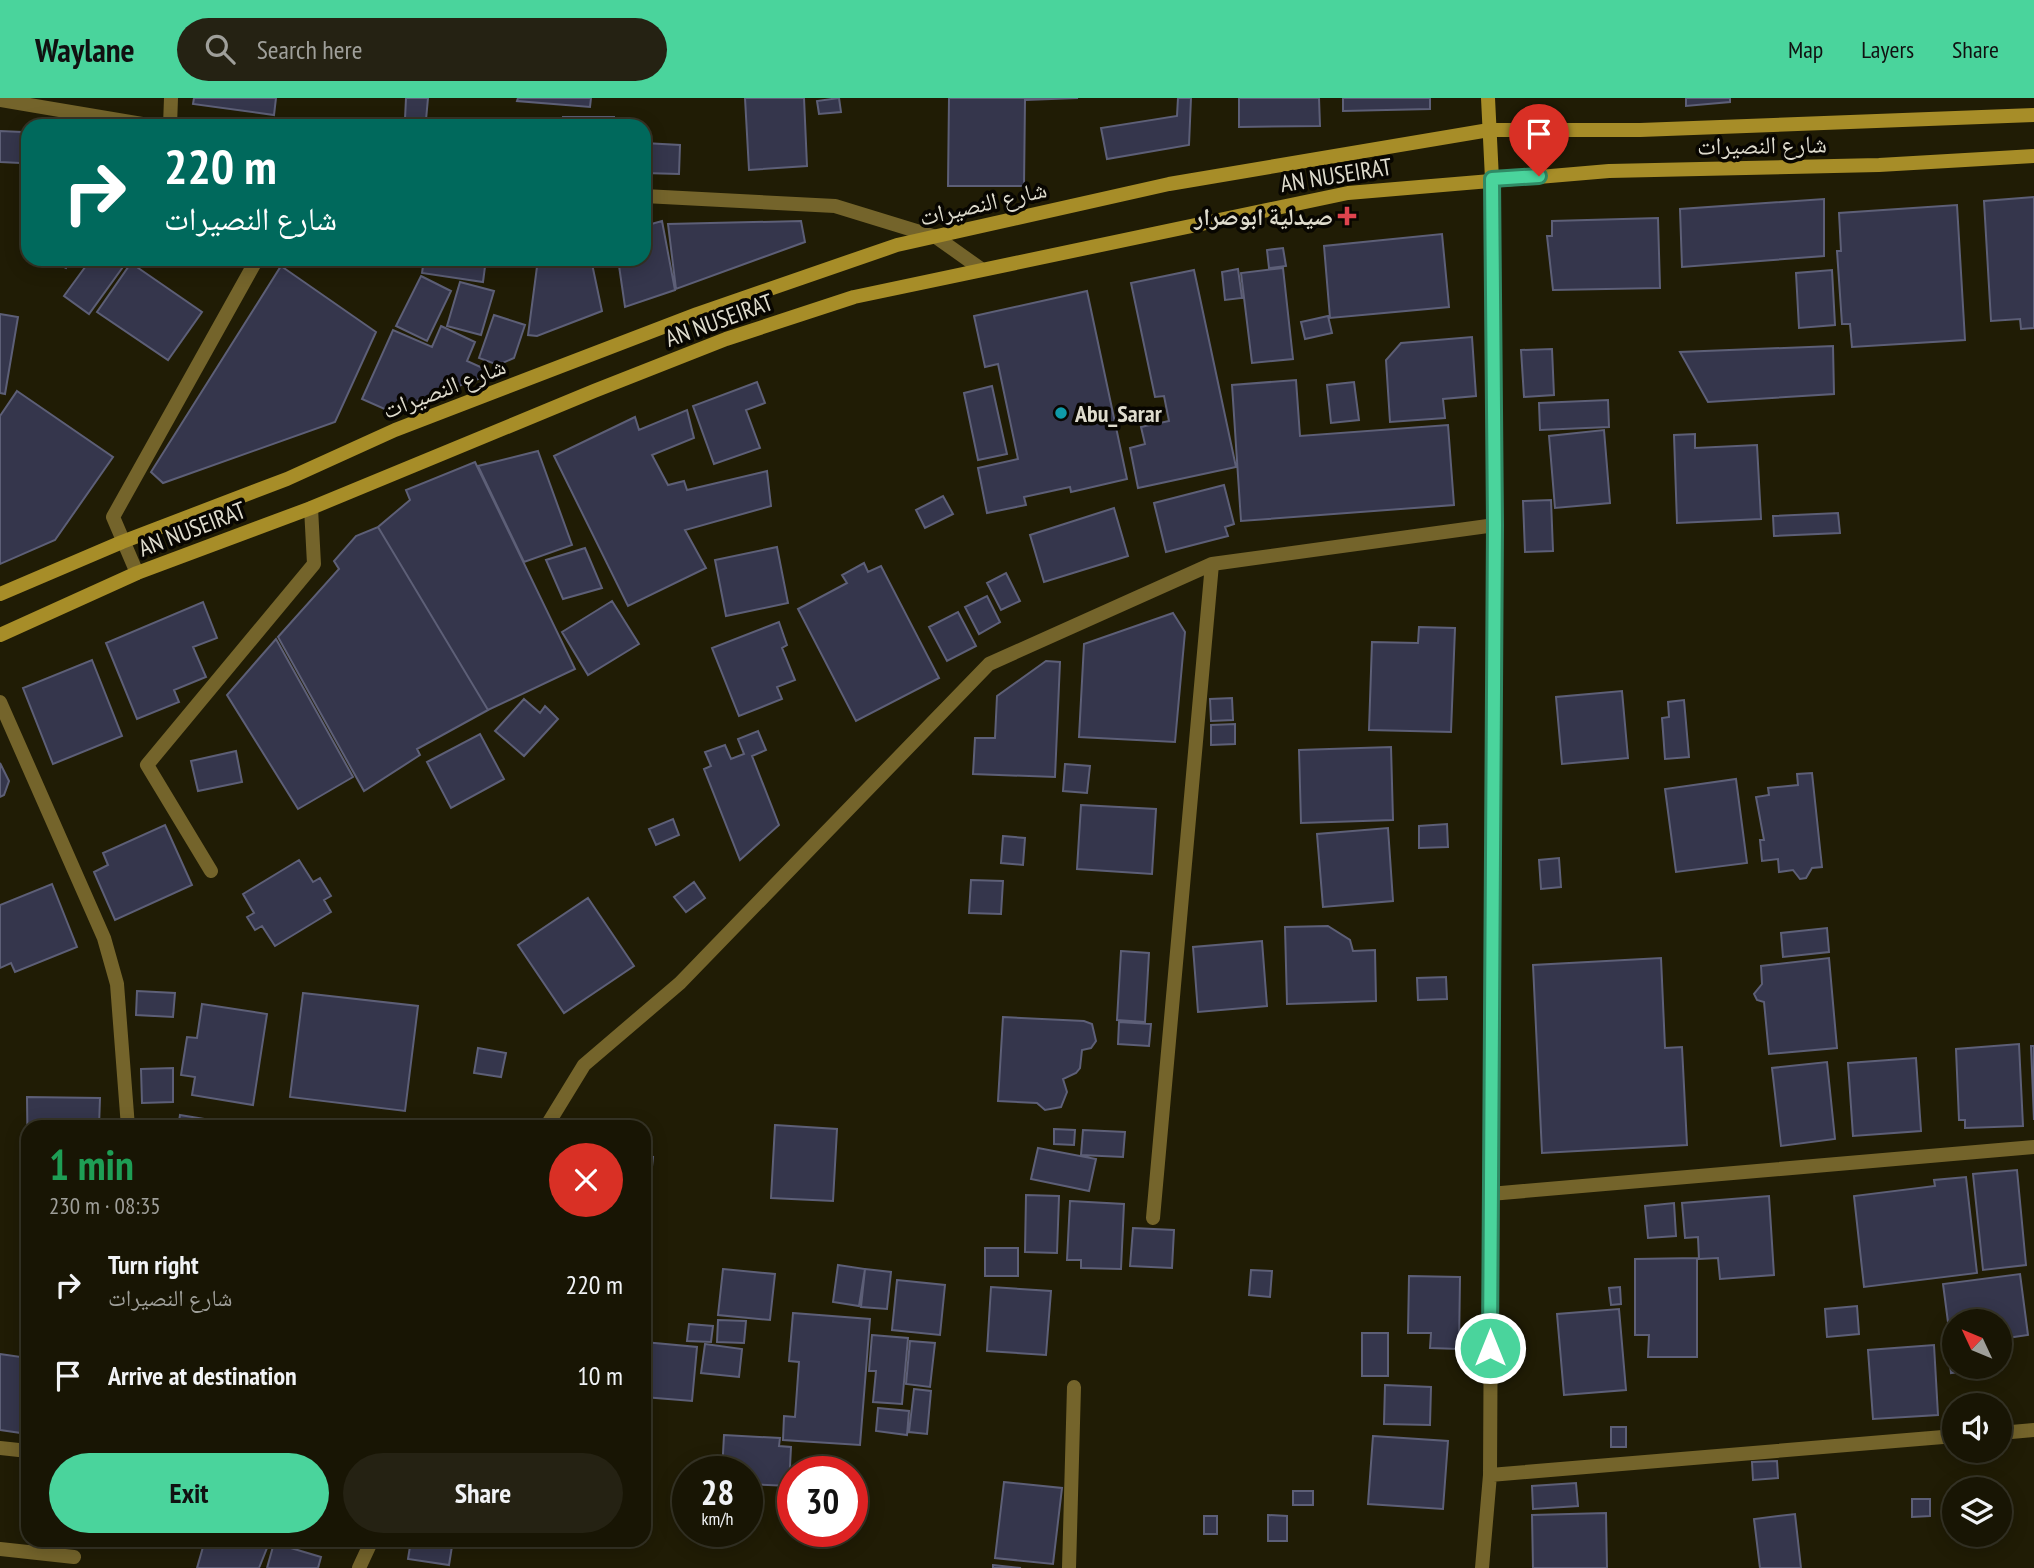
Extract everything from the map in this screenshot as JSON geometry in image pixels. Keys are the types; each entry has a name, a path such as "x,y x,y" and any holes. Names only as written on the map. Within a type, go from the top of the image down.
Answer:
{"main road":[{"path":"1488,98 1492,179"},
{"name":"شارع النصيرات","path":"0,594 122,542 287,480 395,430 697,314 884,249 1169,184 1489,130 1666,129 2034,115"},
{"name":"شارع النصيرات","path":"1492,179 2034,156"},
{"name":"AN NUSEIRAT","path":"0,635 137,573 311,508 726,340 854,297 1348,193 1492,179"}],"street":[{"path":"170,119 171,98"},
{"path":"0,100 113,119"},
{"path":"1482,1568 1490,1475 1495,525 1492,179"},
{"path":"651,196 835,206 936,237 981,269"},
{"path":"137,573 113,517 253,266"},
{"path":"211,871 147,765 314,564 311,508"},
{"path":"550,1120 584,1065 680,983 989,664 1212,564 1495,525"},
{"path":"1153,1218 1212,564"},
{"path":"0,702 104,938 117,984 127,1120"},
{"path":"1490,1194 2034,1147"},
{"path":"1069,1568 1074,1387"},
{"path":"2012,1432 2034,1430"},
{"path":"1490,1475 1942,1437"},
{"path":"0,1448 21,1450"},
{"path":"359,1568 369,1547"},
{"path":"0,1549 74,1557"}],"building":[{"path":"194,98 276,98 274,115 193,104"},
{"path":"406,98 428,98 426,119 405,119"},
{"path":"518,98 591,98 590,107 517,101"},
{"path":"745,98 804,98 807,166 749,170"},
{"path":"839,98 841,112 819,114 817,101"},
{"path":"949,98 1078,98 1025,100 1024,186 948,186"},
{"path":"1178,98 1191,98 1189,145 1107,159 1101,128 1177,116"},
{"path":"1239,98 1319,98 1320,126 1239,127"},
{"path":"1343,98 1430,98 1430,109 1343,111"},
{"path":"1686,98 1730,98 1730,102 1686,106"},
{"path":"563,117 614,117 614,119"},
{"path":"0,131 21,132 20,163 0,162"},
{"path":"651,143 680,145 679,174 651,173"},
{"path":"2034,197 2034,328 2021,329 2020,319 1991,321 1984,201"},
{"path":"1824,199 1824,256 1682,267 1680,209"},
{"path":"1957,205 1965,340 1852,347 1850,324 1842,324 1837,251 1841,251 1839,213"},
{"path":"1658,218 1660,288 1553,290 1547,236 1552,236 1552,221"},
{"path":"662,221 675,290 625,307 619,266 651,266 651,224"},
{"path":"801,221 805,242 676,289 668,224"},
{"path":"1442,234 1449,307 1330,318 1324,246"},
{"path":"1283,248 1286,266 1269,268 1267,250"},
{"path":"86,266 124,266 89,314 64,296"},
{"path":"129,266 135,266 202,312 168,360 97,312"},
{"path":"281,266 376,332 335,422 163,483 151,472"},
{"path":"423,266 485,266 483,282 422,273"},
{"path":"537,266 592,266 602,311 537,336 528,335"},
{"path":"1283,268 1293,359 1252,363 1241,273"},
{"path":"1238,269 1242,298 1225,300 1222,272"},
{"path":"1194,270 1236,467 1138,488 1130,448 1145,444 1141,427 1169,421 1164,396 1155,397 1131,283"},
{"path":"1832,270 1835,325 1799,328 1796,273"},
{"path":"421,276 451,291 427,341 396,326"},
{"path":"460,282 494,291 481,335 447,326"},
{"name":"Abu_Sarar","path":"1087,291 1127,479 1071,492 1070,487 1024,497 1026,505 987,513 978,468 1018,459 998,364 985,367 974,316"},
{"path":"0,314 18,317 5,394 0,393"},
{"path":"494,315 525,325 514,358 498,365 479,358"},
{"path":"1328,316 1332,333 1305,339 1301,322"},
{"path":"441,326 475,342 467,361 485,369 481,378 389,411 362,399 393,330 432,347"},
{"path":"1472,337 1476,396 1443,399 1445,418 1390,422 1386,360 1401,343"},
{"path":"1833,346 1834,394 1708,402 1680,352"},
{"path":"1552,349 1554,395 1524,397 1521,350"},
{"path":"1296,380 1300,436 1448,425 1454,505 1241,521 1232,385"},
{"path":"757,382 765,403 746,410 760,448 714,464 693,406"},
{"path":"1354,382 1359,420 1331,423 1327,385"},
{"path":"992,386 1007,454 978,460 964,393"},
{"path":"17,391 113,457 55,540 0,564 0,416"},
{"path":"1608,400 1609,427 1540,430 1539,403"},
{"path":"687,410 694,438 652,455 668,485 684,481 687,490 767,471 771,506 685,530 706,568 628,606 554,456 635,417 639,430"},
{"path":"1604,430 1610,503 1555,508 1549,436"},
{"path":"1695,434 1695,448 1757,445 1761,519 1677,523 1674,435"},
{"path":"538,451 572,545 524,562 478,466"},
{"path":"475,462 575,669 488,710 378,527 410,500 406,490"},
{"path":"1224,485 1234,524 1225,527 1228,536 1166,552 1154,503"},
{"path":"943,496 953,514 925,528 916,510"},
{"path":"1551,500 1553,551 1525,552 1523,501"},
{"path":"1114,508 1128,556 1044,582 1030,535"},
{"path":"1838,513 1840,533 1774,536 1773,516"},
{"path":"378,527 488,710 417,749 420,755 364,791 278,637 339,569 334,561 356,536"},
{"path":"777,547 788,603 726,616 715,560"},
{"path":"585,548 602,588 563,599 546,560"},
{"path":"864,563 868,572 881,566 939,678 856,721 798,609 847,583 842,575"},
{"path":"1006,573 1020,601 1001,610 987,583"},
{"path":"987,596 1000,622 979,634 965,607"},
{"path":"612,601 639,644 588,675 562,632"},
{"path":"203,602 217,638 193,647 206,677 174,690 179,702 137,719 106,643"},
{"path":"958,612 976,646 947,661 929,627"},
{"path":"1173,613 1185,632 1175,742 1079,737 1084,644"},
{"path":"779,622 787,645 782,648 795,680 777,687 782,699 739,716 712,648"},
{"path":"1419,627 1455,628 1451,732 1369,730 1372,642 1418,643"},
{"path":"276,639 353,777 298,809 227,695"},
{"path":"92,660 122,736 53,764 23,688"},
{"path":"1046,661 1060,662 1055,777 973,774 975,738 995,738 997,696"},
{"path":"1622,691 1628,758 1562,764 1556,697"},
{"path":"1232,698 1233,720 1211,721 1210,699"},
{"path":"524,699 540,713 545,706 558,719 524,756 495,731"},
{"path":"1684,700 1689,757 1665,759 1662,718 1669,717 1668,702"},
{"path":"1235,724 1235,744 1211,745 1211,725"},
{"path":"758,731 766,750 752,756 779,825 740,860 704,769 711,766 705,752 725,745 731,759 744,754 738,739"},
{"path":"480,734 504,779 451,808 427,762"},
{"path":"1391,747 1393,820 1301,823 1299,750"},
{"path":"236,751 242,782 198,791 191,761"},
{"path":"0,763 9,781 4,795 0,797"},
{"path":"1065,764 1090,766 1087,793 1063,791"},
{"path":"1812,773 1822,867 1812,868 1806,878 1800,879 1793,870 1779,872 1778,859 1762,861 1760,840 1764,840 1756,797 1769,795 1768,788 1798,785 1797,774"},
{"path":"1736,779 1747,863 1676,872 1665,789"},
{"path":"1081,805 1156,809 1152,874 1077,869"},
{"path":"673,819 679,835 656,845 649,829"},
{"path":"1447,824 1448,847 1419,848 1419,826"},
{"path":"165,825 192,885 115,920 94,872 108,865 103,853"},
{"path":"1388,828 1393,901 1323,907 1317,834"},
{"path":"1003,836 1025,838 1023,865 1001,863"},
{"path":"1559,858 1561,887 1541,889 1539,860"},
{"path":"299,860 313,882 320,878 331,896 324,900 331,912 275,946 262,926 255,930 247,917 254,913 243,894"},
{"path":"971,880 1003,881 1001,914 969,913"},
{"path":"694,882 705,898 686,912 674,897"},
{"path":"52,884 77,947 15,972 11,963 0,968 0,905"},
{"path":"588,898 634,966 564,1013 518,945"},
{"path":"1328,926 1350,940 1353,951 1375,950 1376,1001 1287,1004 1285,927"},
{"path":"1827,928 1829,952 1783,957 1781,933"},
{"path":"1262,941 1267,1006 1198,1012 1193,947"},
{"path":"1121,951 1149,953 1145,1022 1117,1020"},
{"path":"1661,958 1665,1048 1682,1047 1687,1145 1542,1153 1533,965"},
{"path":"1829,958 1837,1048 1769,1054 1764,1002 1757,1000 1754,994 1762,984 1761,966"},
{"path":"1446,977 1447,999 1418,1000 1417,978"},
{"path":"137,991 175,993 173,1017 136,1015"},
{"path":"303,993 418,1006 405,1111 290,1097"},
{"path":"202,1004 267,1014 253,1105 192,1095 195,1077 181,1075 187,1037 197,1038"},
{"path":"1003,1017 1084,1021 1092,1024 1096,1041 1091,1048 1082,1050 1080,1068 1076,1073 1063,1079 1067,1092 1061,1107 1045,1110 1037,1103 998,1101"},
{"path":"1119,1022 1151,1024 1149,1046 1118,1044"},
{"path":"2019,1044 2023,1126 1965,1128 1965,1120 1959,1120 1956,1049"},
{"path":"2031,1046 2034,1046 2034,1120"},
{"path":"478,1048 506,1053 501,1077 474,1073"},
{"path":"1916,1058 1921,1131 1853,1136 1848,1063"},
{"path":"1827,1062 1835,1139 1781,1146 1772,1068"},
{"path":"173,1068 173,1102 142,1103 141,1069"},
{"path":"27,1097 100,1098 99,1120 27,1120"},
{"path":"180,1115 210,1120 179,1120"},
{"path":"775,1125 837,1129 833,1201 771,1198"},
{"path":"1054,1129 1075,1130 1074,1145 1054,1144"},
{"path":"1083,1130 1125,1132 1123,1157 1081,1155"},
{"path":"1038,1148 1096,1159 1089,1191 1031,1179"},
{"path":"2017,1170 2026,1265 1983,1270 1973,1174"},
{"path":"1966,1177 1977,1273 1864,1287 1854,1196 1935,1186 1934,1180"},
{"path":"1026,1195 1059,1196 1057,1253 1025,1252"},
{"path":"1769,1196 1774,1275 1720,1279 1718,1258 1699,1259 1698,1237 1685,1238 1682,1203"},
{"path":"1070,1201 1124,1204 1121,1269 1081,1268 1081,1260 1067,1260"},
{"path":"1674,1203 1676,1236 1648,1238 1645,1206"},
{"path":"1133,1228 1174,1230 1172,1268 1130,1266"},
{"path":"985,1248 1018,1248 1018,1276 985,1276"},
{"path":"1697,1258 1697,1357 1648,1357 1649,1335 1635,1335 1635,1259"},
{"path":"838,1265 865,1269 859,1306 833,1302"},
{"path":"723,1269 775,1274 770,1320 718,1315"},
{"path":"865,1269 891,1272 887,1309 861,1307"},
{"path":"1251,1270 1272,1271 1270,1297 1249,1295"},
{"path":"2020,1274 2028,1335 2012,1337 2012,1309 1946,1309 1943,1284"},
{"path":"1409,1276 1460,1277 1459,1349 1430,1348 1431,1333 1408,1333"},
{"path":"897,1280 945,1285 940,1335 892,1330"},
{"path":"991,1287 1051,1291 1046,1355 987,1351"},
{"path":"1620,1287 1621,1304 1611,1305 1609,1288"},
{"path":"1857,1306 1859,1334 1827,1337 1825,1309"},
{"path":"1619,1309 1626,1390 1564,1395 1557,1314"},
{"path":"793,1313 870,1319 860,1445 783,1440 784,1416 795,1417 799,1362 789,1361"},
{"path":"718,1320 746,1321 744,1343 717,1342"},
{"path":"689,1324 713,1326 711,1342 687,1341"},
{"path":"1362,1333 1388,1333 1388,1376 1362,1376"},
{"path":"872,1335 908,1338 902,1404 873,1402 876,1371 869,1371"},
{"path":"910,1341 935,1343 930,1387 906,1384"},
{"path":"651,1343 697,1347 692,1401 651,1398"},
{"path":"705,1344 742,1349 739,1377 701,1373"},
{"path":"1934,1345 1938,1415 1873,1419 1868,1350"},
{"path":"0,1354 21,1357 21,1433 0,1430"},
{"path":"1385,1385 1431,1387 1430,1425 1384,1424"},
{"path":"914,1389 931,1391 927,1434 909,1432"},
{"path":"878,1408 909,1411 907,1435 876,1431"},
{"path":"1611,1427 1626,1427 1626,1447 1611,1447"},
{"path":"724,1435 780,1438 779,1446 791,1447 791,1456 777,1456 777,1485 763,1485 763,1456 723,1456"},
{"path":"1373,1436 1448,1441 1443,1509 1368,1504"},
{"path":"1777,1461 1778,1478 1753,1480 1752,1462"},
{"path":"1004,1482 1062,1488 1053,1564 995,1558"},
{"path":"1576,1483 1578,1506 1533,1509 1532,1486"},
{"path":"1293,1491 1313,1491 1313,1505 1293,1505"},
{"path":"1912,1499 1930,1499 1930,1516 1912,1517"},
{"path":"1606,1513 1607,1568 1533,1568 1532,1515"},
{"path":"1795,1514 1801,1568 1760,1568 1754,1519"},
{"path":"1268,1515 1287,1516 1287,1541 1268,1541"},
{"path":"1204,1516 1217,1516 1217,1534 1204,1534"},
{"path":"203,1547 267,1547 259,1568 197,1568"},
{"path":"273,1547 287,1547 321,1557 318,1568 267,1568"},
{"path":"410,1547 452,1547 449,1565 408,1559"},
{"path":"993,1565 1021,1568 993,1568"}],"place":[{"name":"صيدلية ابوصرار","path":"1347,216"},
{"name":"Abu_Sarar","path":"1061,413"}],"route":[{"path":"1490,1348 1495,525 1492,179 1539,176"}]}
